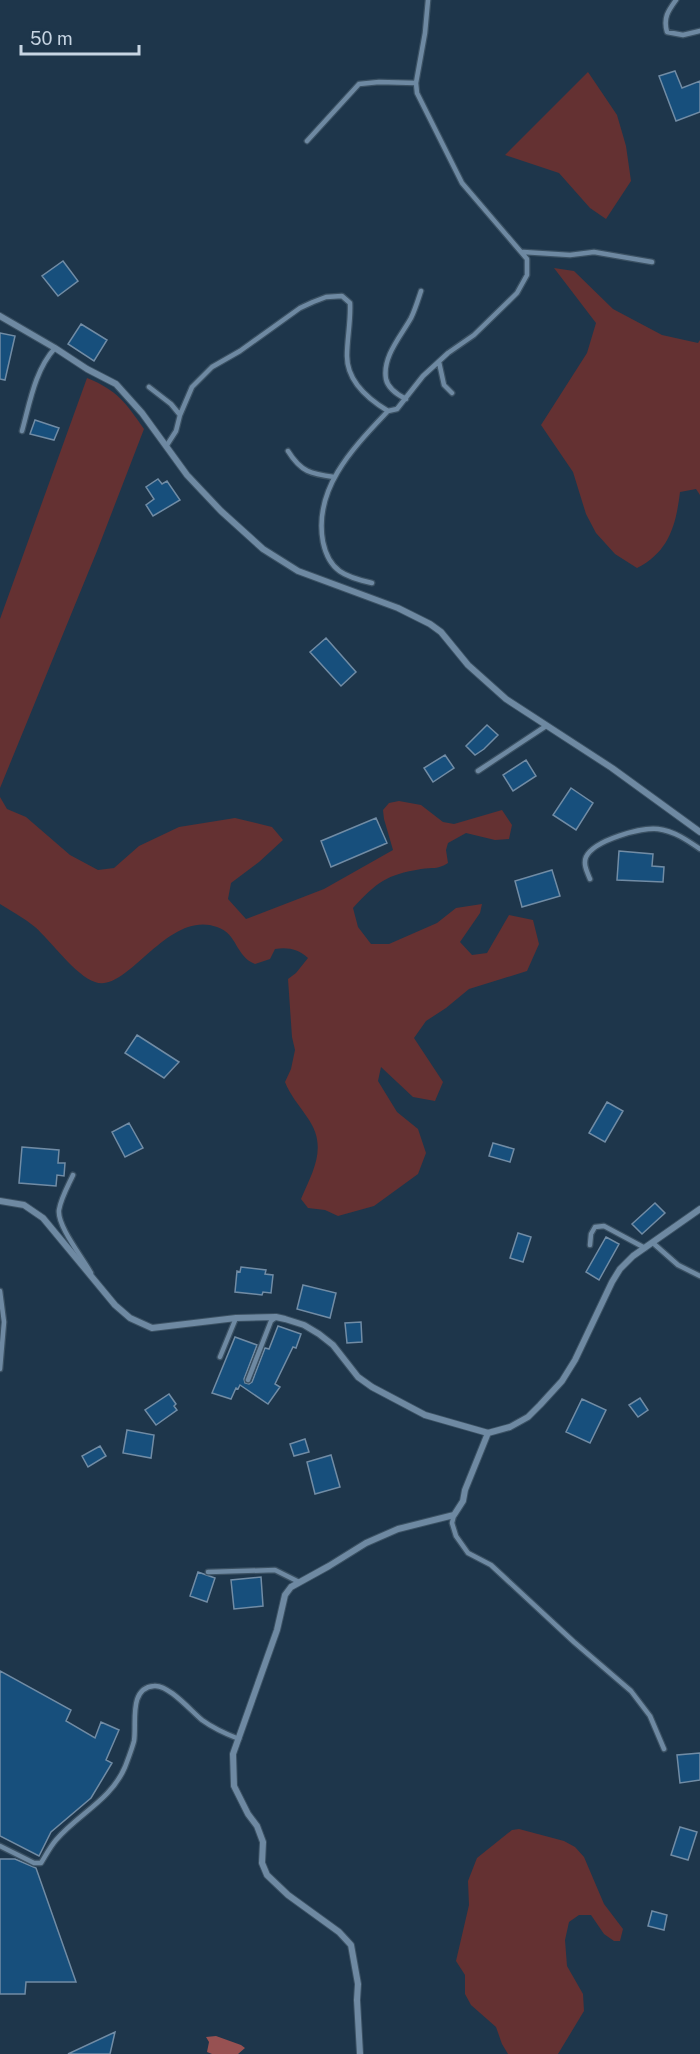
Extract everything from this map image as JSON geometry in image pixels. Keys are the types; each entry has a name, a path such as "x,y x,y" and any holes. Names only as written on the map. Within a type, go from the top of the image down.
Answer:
{"street":[{"path":"0,316 116,384 142,413 188,475 221,511 262,549 298,571 398,608 430,624 441,632 468,665 499,692 546,726 612,768 700,832"},
{"path":"1,1203 24,1205 43,1218 97,1283 130,1318 152,1328 236,1318 276,1317 304,1325 320,1334 358,1377 372,1387 425,1415 489,1433 510,1427 528,1417 562,1381 586,1340 620,1269 700,1209"},
{"path":"360,2054 358,1984 351,1945 332,1927 288,1895 267,1875 262,1863 263,1842 257,1826 248,1814 234,1786 233,1754 277,1630 285,1595 291,1587 366,1543 398,1529 454,1515 463,1501 465,1490 489,1433"}],"lane":[{"path":"372,583 349,578 334,567 326,552 321,528 325,500 334,477 347,456 388,411 397,409 423,376 474,335 518,293 527,275 527,259 523,252 462,183 417,93 416,83 428,0"},
{"path":"676,0 668,12 665,24 667,32 683,35 700,31"},
{"path":"307,141 359,84 416,83"},
{"path":"523,252 570,255 594,252 652,262"},
{"path":"406,399 393,392 386,380 387,363 398,338 411,318 421,291"},
{"path":"167,445 176,431 192,387 212,367 240,351 300,308 326,297 342,296 350,303 347,358 352,376 364,394 388,411"},
{"path":"22,431 36,380 44,360 55,348"},
{"path":"439,362 444,385 452,393"},
{"path":"148,387 171,404 180,415"},
{"path":"288,451 297,465 310,472 334,477"},
{"path":"478,771 546,726"},
{"path":"590,879 585,870 585,858 590,851 621,835 644,828 672,832 700,849"},
{"path":"74,1175 58,1213 61,1223 97,1283"},
{"path":"590,1245 591,1234 595,1227 604,1226 645,1248"},
{"path":"653,1243 678,1265 700,1276"},
{"path":"0,1291 4,1322 0,1369"},
{"path":"248,1380 268,1327 276,1317"},
{"path":"220,1357 236,1318"},
{"path":"454,1515 452,1523 456,1536 468,1553 491,1565 631,1691 650,1716 664,1749"},
{"path":"208,1572 275,1570 299,1582"},
{"path":"0,1846 34,1863 40,1863 56,1840 100,1802 124,1768 134,1743 135,1704 146,1689 160,1686 203,1720 239,1739"}],"shaded area":[{"path":"588,72 617,115 626,146 631,181 606,219 590,208 559,173 505,155"},
{"path":"554,268 574,271 613,309 662,335 698,343 700,340 700,495 696,489 680,492 676,516 664,546 637,568 615,554 596,533 586,514 573,472 541,425 587,353 596,323"},
{"path":"87,378 106,387 120,398 144,429 0,788 0,619"},
{"path":"0,797 7,809 26,817 70,855 98,870 114,868 139,846 179,827 235,818 272,827 283,840 231,883 228,899 246,919 324,889 393,850 383,810 389,803 399,801 421,805 443,822 454,824 502,810 512,825 509,839 495,840 466,833 448,843 446,850 448,863 390,877 376,886 353,908 358,927 371,944 389,944 437,923 456,908 482,904 480,913 460,942 472,955 487,953 509,915 533,920 539,944 527,971 469,989 426,1021 414,1038 443,1082 435,1101 413,1097 381,1067 378,1081 397,1112 418,1129 426,1153 418,1174 374,1206 338,1216 325,1210 308,1208 301,1199 317,1158 317,1138 285,1082 291,1069 295,1050 288,979 308,958 297,951 280,948 275,949 270,959 255,964 244,956 224,930 199,925 181,930 165,940 121,976 108,982 95,982 72,966 35,927 0,904"},
{"path":"519,1829 564,1841 575,1847 584,1857 604,1904 623,1929 620,1941 614,1941 604,1934 591,1915 579,1915 569,1922 565,1940 567,1966 583,1994 584,2011 558,2054 508,2054 496,2027 471,2005 465,1994 465,1975 456,1961 469,1905 468,1881 477,1858 512,1830"},
{"path":"216,2036 245,2048 238,2054 207,2052 209,2042 206,2037"}],"building":[{"path":"675,71 682,88 700,81 700,112 676,121 659,76"},
{"path":"63,261 78,281 58,296 42,276"},
{"path":"81,324 107,340 94,361 68,344"},
{"path":"0,333 15,336 5,380 0,379"},
{"path":"35,420 59,428 54,440 30,434"},
{"path":"158,479 162,484 167,481 180,500 153,516 146,505 154,499 146,487"},
{"path":"326,638 356,672 341,686 310,652"},
{"path":"487,725 498,735 475,755 466,746"},
{"path":"445,755 454,768 433,782 424,768"},
{"path":"526,760 536,776 513,791 503,775"},
{"path":"571,788 593,803 576,830 553,815"},
{"path":"376,818 387,843 331,867 321,841"},
{"path":"619,851 653,854 652,866 664,867 663,882 617,880"},
{"path":"552,870 560,896 522,907 515,881"},
{"path":"137,1035 179,1062 164,1078 125,1053"},
{"path":"607,1102 623,1111 605,1142 589,1133"},
{"path":"129,1123 143,1148 125,1157 112,1132"},
{"path":"493,1143 514,1149 510,1162 489,1156"},
{"path":"22,1147 59,1150 58,1163 65,1163 64,1176 57,1175 56,1186 19,1183"},
{"path":"655,1203 665,1213 642,1234 632,1224"},
{"path":"518,1233 531,1237 523,1262 510,1258"},
{"path":"606,1237 619,1244 599,1280 586,1272"},
{"path":"241,1267 266,1270 265,1274 273,1275 271,1293 263,1292 262,1295 235,1292 237,1271 240,1272"},
{"path":"303,1285 336,1293 330,1318 297,1309"},
{"path":"361,1322 362,1342 347,1343 345,1323"},
{"path":"278,1326 301,1334 296,1348 293,1347 275,1384 280,1387 268,1404 240,1385 231,1399 212,1393 235,1337 257,1345 244,1379 245,1383 249,1384 252,1382 265,1348 269,1349"},
{"path":"169,1394 177,1410 156,1425 145,1410"},
{"path":"640,1398 648,1410 638,1417 629,1405"},
{"path":"582,1399 606,1410 590,1443 566,1432"},
{"path":"127,1430 154,1435 151,1458 123,1453"},
{"path":"305,1439 309,1452 294,1456 290,1444"},
{"path":"100,1446 106,1456 88,1467 82,1456"},
{"path":"331,1455 340,1487 315,1494 307,1462"},
{"path":"198,1572 215,1578 207,1602 190,1596"},
{"path":"261,1577 263,1606 234,1609 231,1580"},
{"path":"0,1671 71,1710 66,1721 95,1738 101,1722 119,1730 106,1760 112,1763 91,1798 51,1832 39,1856 0,1836"},
{"path":"700,1753 700,1780 680,1783 677,1755"},
{"path":"680,1827 697,1832 688,1860 671,1855"},
{"path":"0,1859 15,1859 36,1868 76,1982 26,1982 25,1994 0,1994"},
{"path":"652,1911 667,1915 664,1930 648,1926"},
{"path":"115,2032 110,2054 68,2054"}]}
